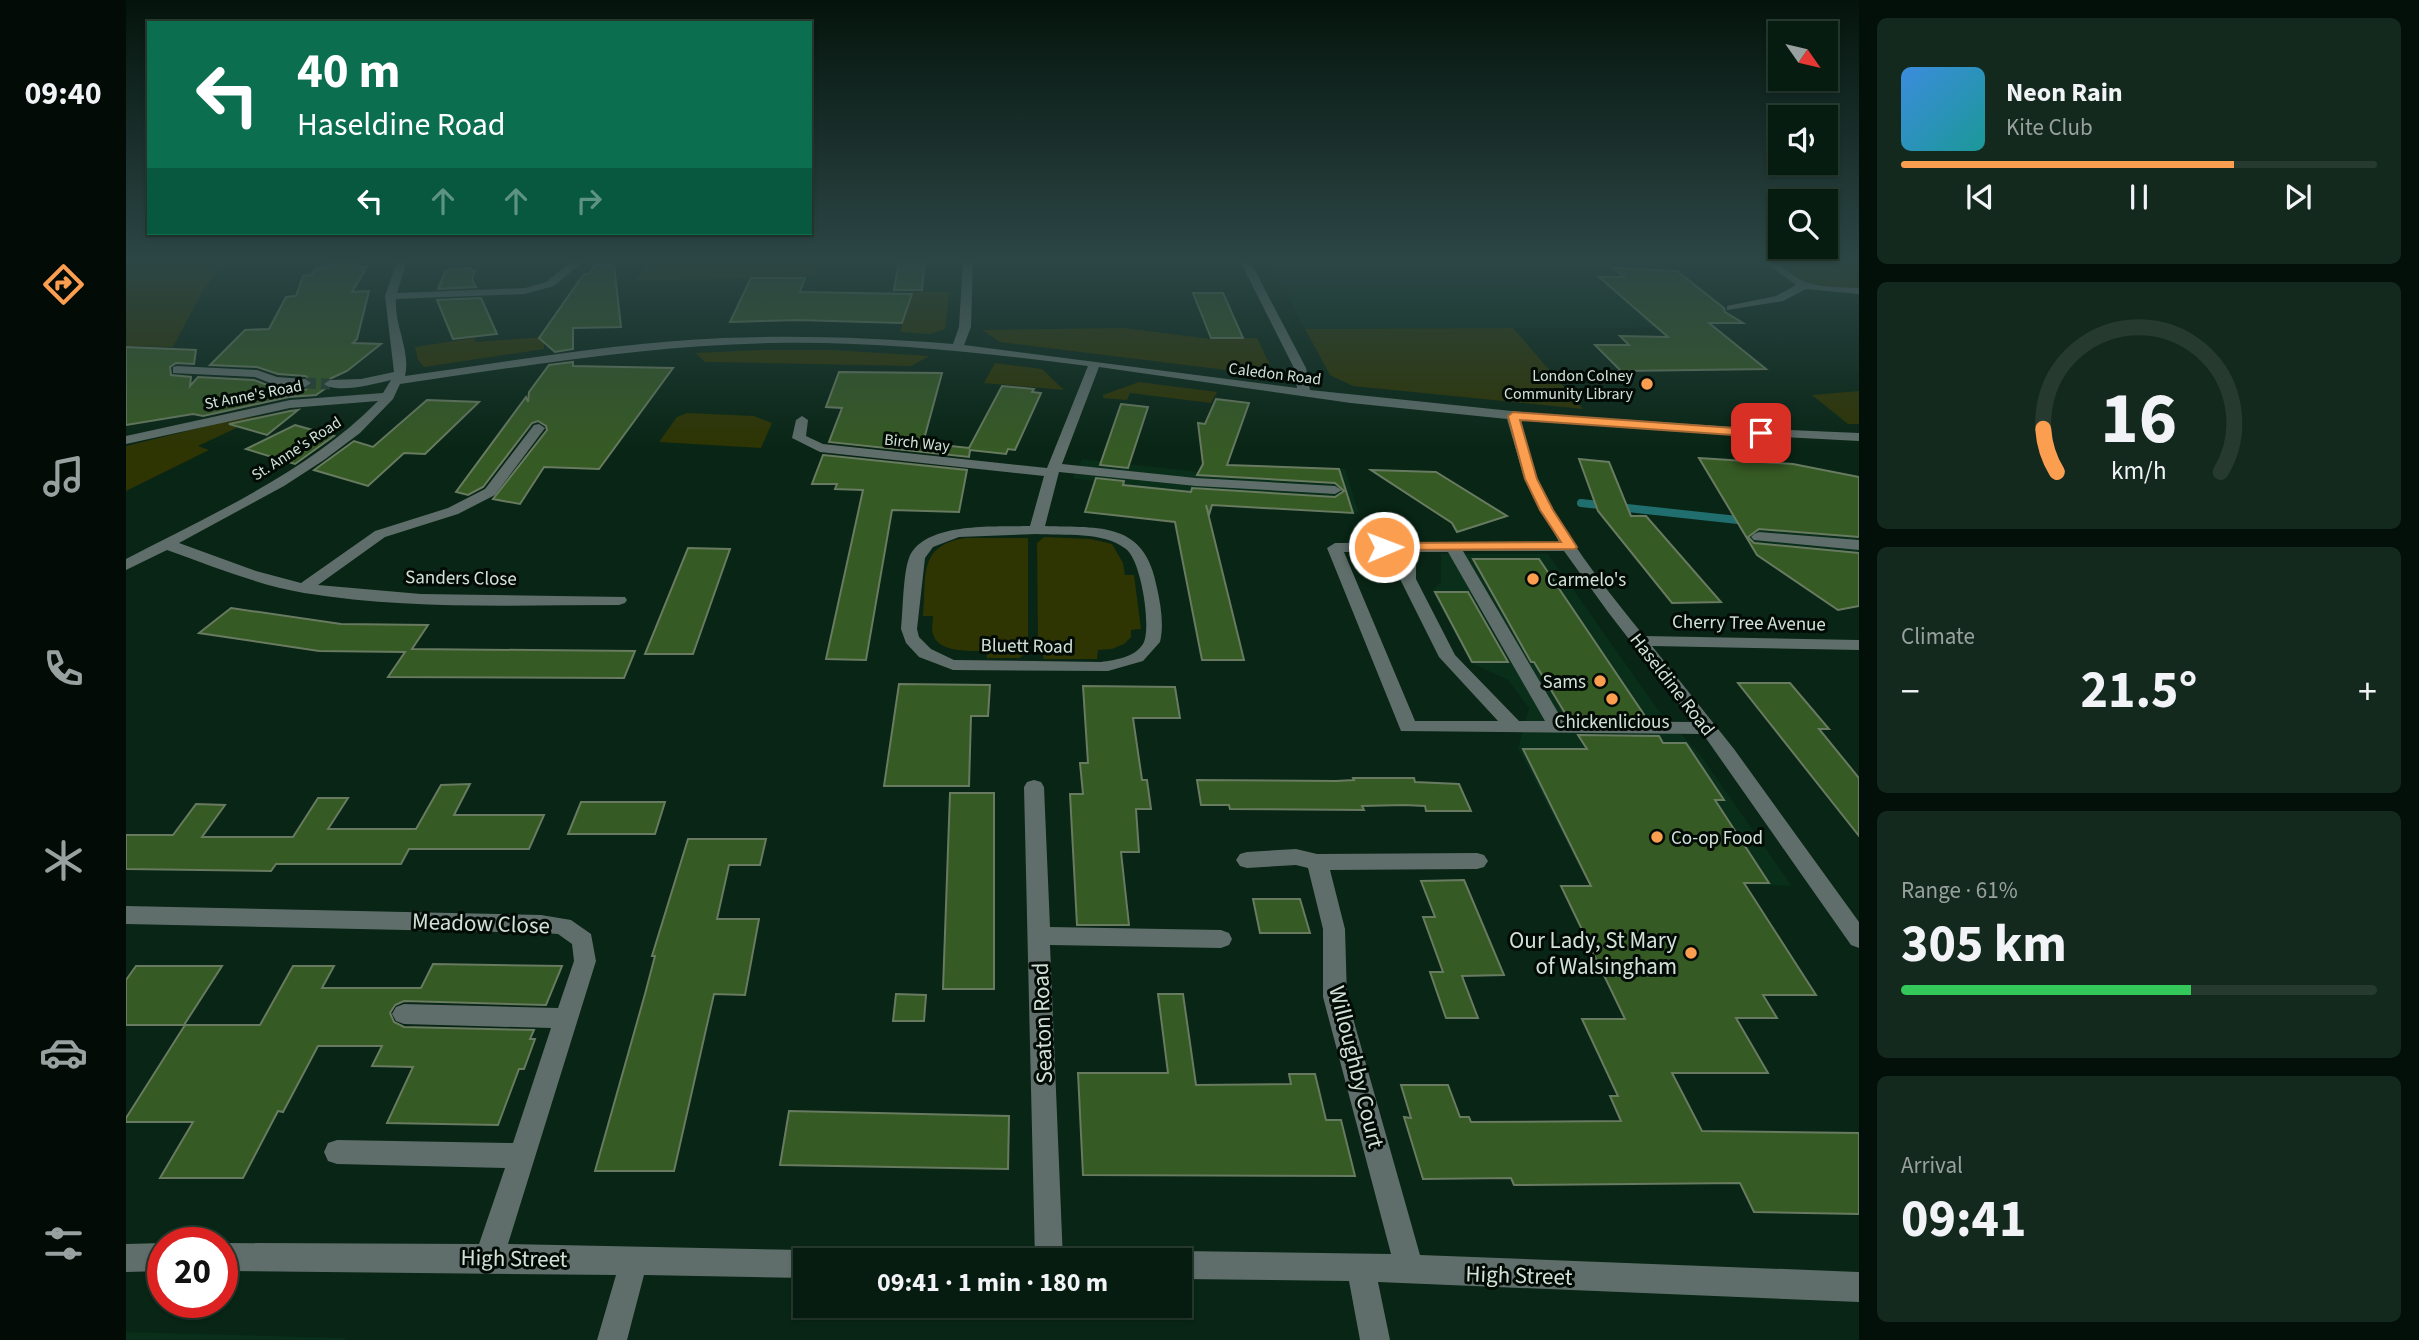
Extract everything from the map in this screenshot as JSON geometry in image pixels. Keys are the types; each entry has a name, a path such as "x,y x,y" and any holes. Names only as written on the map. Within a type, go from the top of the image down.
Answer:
{"street":[{"path":"391,324 398,377"},
{"path":"957,347 965,324"},
{"path":"1277,324 1300,368 1304,392"},
{"name":"Caledon Road","path":"330,384 361,383 590,352 696,342 828,340 957,347 1513,416 1859,437"},
{"path":"1036,530 1053,470 1094,365"},
{"path":"177,370 257,374 275,381 305,383"},
{"name":"St. Anne's Road","path":"126,565 325,454 349,436 389,396 398,377"},
{"name":"St Anne's Road","path":"126,440 290,404 389,396"},
{"path":"1740,414 1761,433"},
{"name":"Haseldine Road","path":"1513,416 1531,479 1546,510 1570,547 1708,728 1859,939"},
{"name":"Birch Way","path":"802,420 799,438 820,448 1053,470"},
{"path":"304,588 380,534 453,511 490,492 538,428"},
{"path":"1053,470 1335,490"},
{"name":"Bluett Road","path":"1036,530 1116,538 1130,544 1144,560 1154,629 1152,643 1142,653 1120,665 1101,667 953,665 918,648 911,639 909,629 917,558 928,544 957,533 1036,530"},
{"path":"1759,537 1859,545"},
{"name":"Sanders Close","path":"166,544 233,570 304,588 374,596 619,600"},
{"path":"1409,547 1408,579 1448,657 1514,727"},
{"path":"1453,547 1558,728"},
{"path":"1570,547 1335,548 1408,727 1708,728"},
{"name":"Cherry Tree Avenue","path":"1639,640 1859,645"},
{"name":"Seaton Road","path":"1034,787 1049,1248"},
{"path":"1247,860 1296,857 1317,862 1477,861"},
{"name":"Willoughby Court","path":"1317,862 1334,929 1335,997 1410,1271"},
{"name":"Meadow Close","path":"126,915 563,926 583,940 585,961 489,1258"},
{"path":"1039,936 1221,939"},
{"path":"404,1014 566,1018"},
{"path":"337,1152 522,1156"},
{"path":"126,1258 147,1257"},
{"name":"High Street","path":"238,1257 793,1264"},
{"path":"612,1340 634,1260"},
{"name":"High Street","path":"1192,1265 1361,1267 1859,1287"},
{"path":"1361,1267 1375,1340"}],"shaded area":[{"path":"126,324 185,324 173,347 126,346"},
{"path":"902,324 946,324 945,329 930,334 900,332"},
{"path":"1302,324 1718,324 1722,327 1305,329"},
{"path":"1123,328 1211,339 1257,338 1270,365 1250,373 1000,342 982,330"},
{"path":"1513,328 1583,409 1353,386 1330,375 1305,329"},
{"path":"544,337 544,349 424,367 418,360 415,347 474,338 476,342"},
{"path":"832,350 930,356 911,366 705,362 696,353"},
{"path":"995,363 1042,369 1064,390 984,383"},
{"path":"1139,382 1217,392 1211,403 1130,393 1127,400 1103,398 1103,395"},
{"path":"1859,391 1859,424 1848,424 1812,395"},
{"path":"687,413 754,416 772,423 761,448 659,442 677,417"},
{"path":"262,416 198,446 209,450 126,491 126,446 236,419"},
{"path":"1082,459 1200,472 1202,463 1345,469 1359,513 1194,504 1073,478"},
{"path":"1734,516 1859,526 1859,555 1836,564 1758,557"},
{"path":"1044,537 1091,539 1112,544 1123,563 1125,575 1134,575 1141,629 1131,630 1131,637 1124,644 1112,649 1098,650 1097,659 1044,659 1038,646 1037,543"},
{"path":"965,538 1028,538 1028,649 1020,658 987,658 986,651 964,651 941,645 933,634 933,616 923,616 925,576 932,556 950,542"},
{"path":"1441,554 1548,554 1659,711 1699,753 1792,886 1585,878 1518,748 1529,708 1508,680 1471,663 1432,591 1441,582"},
{"path":"126,1332 346,1338 126,1340"}],"building":[{"path":"272,324 361,324 357,339 353,343 381,344 347,371 323,382 322,385 326,388 316,395 289,397 203,416 193,414 126,425 126,347 196,350 194,364 176,363 170,367 171,375 191,377 190,386 198,377 254,380 275,388 305,390 312,385 312,381 305,376 278,374 257,367 210,365 245,330 269,329"},
{"path":"447,324 492,324 497,334 453,339"},
{"path":"549,324 621,324 621,327 573,328 573,349 555,352 539,338"},
{"path":"1205,324 1237,324 1243,338 1211,338"},
{"path":"1653,324 1710,324 1766,369 1621,371 1595,345 1629,345 1620,336 1668,337"},
{"path":"573,362 573,366 673,368 599,469 544,467 520,504 493,499 547,430 546,426 538,421 532,423 483,487 468,495 456,492 526,397 528,402 529,392 549,365"},
{"path":"839,372 942,373 923,443 969,448 1002,386 1034,389 1032,392 1041,393 1015,450 1008,449 1006,454 970,450 969,457 829,442 842,408 826,407"},
{"path":"1216,399 1249,403 1227,465 1339,469 1353,513 1212,505 1209,515 1206,505 1244,660 1202,660 1175,522 1085,512 1096,478 1124,481 1123,485 1191,492 1192,488 1335,497 1344,491 1335,483 1197,475 1203,464 1198,423 1205,424"},
{"path":"427,400 479,402 425,454 404,453 368,486 314,470 354,441 373,447"},
{"path":"1121,404 1148,407 1128,468 1100,465"},
{"path":"298,410 267,435 229,424 290,411"},
{"path":"295,425 334,436 295,464 246,449"},
{"path":"823,455 967,470 959,512 892,510 866,660 826,659 863,490 835,489 837,484 812,484"},
{"path":"1699,458 1793,464 1859,477 1859,537 1759,529 1748,537 1754,543 1859,553 1859,606 1838,610 1757,555"},
{"path":"1579,459 1609,462 1631,516 1646,516 1721,602 1672,603 1598,511"},
{"path":"1371,470 1436,472 1507,516 1457,532 1452,523"},
{"path":"688,548 730,549 693,654 645,654"},
{"path":"1473,559 1539,559 1647,719 1568,718 1534,662 1531,662"},
{"path":"1435,592 1468,592 1508,662 1472,662"},
{"path":"231,608 341,624 428,625 412,649 635,651 624,678 388,677 405,652 319,651 199,633"},
{"path":"1738,683 1790,683 1829,729 1819,729 1859,778 1859,836"},
{"path":"899,684 990,685 988,716 971,716 969,786 884,786"},
{"path":"1083,686 1175,687 1180,718 1133,718 1142,780 1147,780 1151,809 1136,809 1139,852 1121,852 1129,925 1077,925 1070,794 1083,794 1080,763 1088,763"},
{"path":"1578,735 1659,736 1663,743 1686,743 1724,800 1715,800 1769,883 1744,883 1816,995 1763,995 1777,1018 1736,1018 1768,1073 1672,1073 1702,1131 1859,1133 1859,1214 1754,1212 1740,1183 1514,1185 1511,1178 1423,1179 1404,1117 1411,1118 1401,1085 1448,1085 1460,1117 1469,1117 1471,1122 1621,1121 1610,1096 1618,1096 1582,1019 1625,1019 1561,886 1591,886 1523,749 1587,749"},
{"path":"1353,778 1414,778 1415,782 1459,784 1471,811 1426,811 1425,806 1404,805 1362,806 1364,810 1230,809 1229,805 1201,805 1197,780 1336,781 1354,780"},
{"path":"470,784 454,815 544,815 529,849 409,849 401,864 276,864 271,871 126,869 126,835 173,835 196,804 225,805 202,837 293,837 318,798 348,798 328,829 416,829 441,785"},
{"path":"950,793 994,793 994,989 943,989"},
{"path":"581,802 665,802 655,834 568,834"},
{"path":"688,839 766,839 760,865 729,865 717,919 759,919 745,995 714,994 674,1171 595,1171 655,956 652,956"},
{"path":"1464,880 1504,975 1462,976 1478,1018 1446,1018 1430,972 1443,972 1423,917 1435,917 1421,881"},
{"path":"1253,899 1300,899 1310,933 1260,933"},
{"path":"433,964 562,966 546,1005 404,1001 395,1005 390,1013 394,1022 404,1027 534,1030 530,1039 535,1039 524,1069 519,1069 498,1125 387,1123 413,1067 372,1066 382,1046 318,1046 283,1112 278,1111 243,1178 160,1178 193,1122 126,1122 126,1118 185,1025 260,1025 293,966 334,966 322,988 421,988"},
{"path":"136,966 222,966 184,1025 126,1025 126,980"},
{"path":"896,994 926,995 924,1021 893,1021"},
{"path":"1158,994 1183,994 1196,1085 1291,1084 1289,1074 1315,1074 1326,1120 1341,1120 1355,1176 1083,1175 1078,1073 1168,1073"},
{"path":"789,1111 1009,1116 1008,1169 780,1165"}],"waterway":[{"path":"1581,503 1747,521"}],"tunnel":[{"path":"305,383 330,384"}],"place":[{"name":"London Colney Community Library","path":"1647,384"},
{"name":"Carmelo's","path":"1533,579"},
{"name":"Sams","path":"1600,681"},
{"name":"Chickenlicious","path":"1612,699"},
{"name":"Co-op Food","path":"1657,837"},
{"name":"Our Lady, St Mary of Walsingham","path":"1691,953"}],"route":[{"path":"1384,547 1570,547 1546,510 1531,479 1513,416 1761,433"}]}
